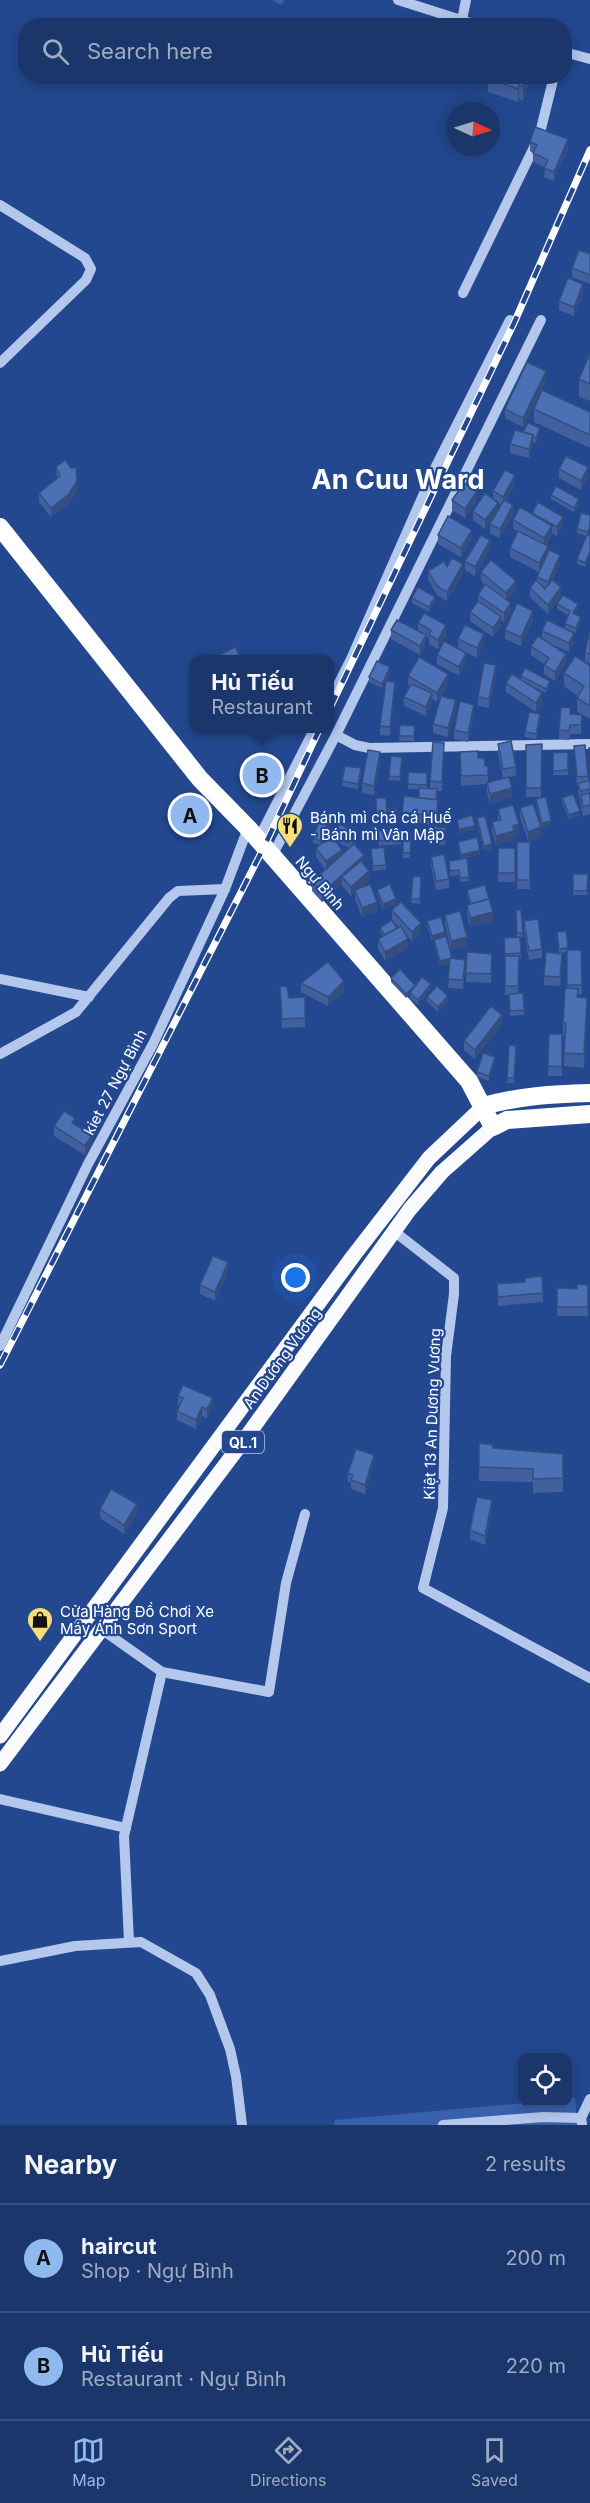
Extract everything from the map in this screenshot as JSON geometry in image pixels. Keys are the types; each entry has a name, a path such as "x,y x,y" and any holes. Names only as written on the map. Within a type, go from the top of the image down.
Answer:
{"highway":[{"name":"Ngự Bình","path":"0,527 200,778 253,834 469,1081 493,1127"},
{"name":"QL.1","path":"484,1106 509,1098 544,1094 590,1094"},
{"name":"QL.1","path":"493,1127 507,1120 590,1114"}],"main road":[{"name":"An Dương Vương","path":"0,1736 429,1158 484,1106"},
{"name":"An Dương Vương","path":"0,1764 247,1436 411,1209 442,1172 493,1127"},
{"path":"136,1552 149,1566"}],"street":[{"path":"398,0 456,18"},
{"path":"462,18 466,0"},
{"path":"572,54 590,59"},
{"path":"463,293 539,137 552,84"},
{"path":"0,205 85,258 91,269 86,280 0,363"},
{"path":"334,693 436,466 510,320"},
{"path":"272,856 336,735 541,320"},
{"name":"kiet 27 Ngự Bình","path":"0,1346 88,1164 153,1044 253,834 313,733"},
{"path":"336,735 355,745 369,748 590,744"},
{"path":"0,1054 76,1012 114,963 169,898 178,891 225,889"},
{"path":"0,979 89,997"},
{"name":"Kiệt 13 An Dương Vương","path":"395,1232 454,1278 446,1356 443,1508 423,1588 590,1678"},
{"path":"101,1629 162,1672 269,1692 286,1583 304,1514"},
{"path":"129,1942 124,1836 162,1672"},
{"path":"0,1799 126,1828"},
{"path":"0,1961 75,1946 141,1942 196,1973 210,1995 230,2049 243,2125"},
{"path":"443,2125 543,2117 582,2122 590,2099"}],"shaded area":[{"path":"572,2098 575,2098 577,2125 334,2125 335,2120 518,2104 518,2107 572,2107"}],"building":[{"path":"504,84 524,84 523,87 519,85 518,89"},
{"path":"535,127 568,139 554,172 544,168 548,160 533,153 537,145 530,142"},
{"path":"579,250 590,254 590,275 572,268"},
{"path":"568,278 583,284 574,307 559,301"},
{"path":"590,353 590,384 579,379"},
{"path":"527,362 546,371 523,418 505,409"},
{"path":"542,390 590,412 590,435 534,409"},
{"path":"528,423 540,428 536,438 523,432"},
{"path":"515,430 533,435 529,449 510,444"},
{"path":"566,456 588,467 581,481 559,469"},
{"path":"65,460 71,468 76,468 77,481 69,494 51,508 39,493 60,476 56,467"},
{"path":"505,470 515,475 503,497 493,491"},
{"path":"464,483 477,491 465,509 452,500"},
{"path":"556,486 579,499 574,508 551,495"},
{"path":"485,493 498,503 485,520 473,511"},
{"path":"504,500 513,505 500,529 490,524"},
{"path":"538,502 563,517 557,527 532,513"},
{"path":"520,507 552,526 544,538 513,520"},
{"path":"581,513 590,515 588,532 577,529"},
{"path":"448,516 472,530 461,548 438,535"},
{"path":"518,531 548,546 539,563 510,548"},
{"path":"481,535 490,540 475,567 465,561"},
{"path":"587,535 590,536 590,552 585,563 577,559"},
{"path":"549,550 560,555 548,582 537,577"},
{"path":"452,558 463,564 447,592 437,586 428,571 444,561 447,567"},
{"path":"491,560 516,581 506,593 481,572"},
{"path":"536,580 545,589 552,580 561,587 548,605 530,588"},
{"path":"485,584 511,603 504,613 478,595"},
{"path":"418,587 435,597 429,607 412,598"},
{"path":"563,595 578,604 573,613 581,617 576,628 565,624 570,611 557,604"},
{"path":"478,601 501,617 493,628 470,612"},
{"path":"517,603 533,611 521,637 505,630"},
{"path":"424,613 446,625 438,640 429,635 431,630 418,623"},
{"path":"397,620 426,635 420,646 391,630"},
{"path":"547,620 574,633 569,643 542,631"},
{"path":"465,625 484,634 477,648 458,639"},
{"path":"538,636 566,654 555,672 544,665 549,658 531,646"},
{"path":"588,637 590,638 590,654 585,653"},
{"path":"444,641 466,653 459,667 437,655"},
{"path":"235,647 239,655 220,655"},
{"path":"575,656 590,666 590,706 577,698 584,686 564,673"},
{"path":"419,657 448,674 437,693 408,676"},
{"path":"377,661 390,667 382,684 369,677"},
{"path":"484,663 496,665 489,699 478,697"},
{"path":"525,668 550,681 546,689 521,676"},
{"path":"512,674 542,693 536,703 506,683"},
{"path":"386,681 395,682 390,727 380,726"},
{"path":"411,684 432,693 426,707 404,697"},
{"path":"441,696 456,700 448,728 433,724"},
{"path":"460,701 474,705 468,733 454,730"},
{"path":"561,707 571,708 570,714 582,715 581,725 570,725 569,731 559,730"},
{"path":"529,712 540,714 536,734 525,732"},
{"path":"400,725 415,726 414,736 399,736"},
{"path":"511,741 516,767 503,769 498,744"},
{"path":"433,742 444,743 442,782 430,781"},
{"path":"542,744 541,788 526,788 526,745"},
{"path":"585,745 588,776 577,777 574,746"},
{"path":"368,750 380,752 374,786 362,783"},
{"path":"478,751 478,758 484,758 485,766 488,766 488,775 461,776 460,752"},
{"path":"568,752 568,770 553,771 553,753"},
{"path":"391,756 402,757 400,777 389,776"},
{"path":"345,766 361,768 358,784 342,781"},
{"path":"408,772 427,773 427,785 408,784"},
{"path":"509,777 512,788 490,794 487,783"},
{"path":"590,781 590,789 580,791 578,783"},
{"path":"419,788 437,789 436,800 419,798"},
{"path":"590,793 590,805 583,807 581,795"},
{"path":"573,794 580,811 569,815 562,798"},
{"path":"404,796 438,800 436,816 402,812"},
{"path":"546,797 551,821 542,823 536,799"},
{"path":"376,798 386,798 387,817 377,818"},
{"path":"533,804 541,827 528,832 520,808"},
{"path":"513,805 519,824 513,826 514,831 496,836 492,822 501,820 498,809"},
{"path":"396,808 397,819 389,820 388,809"},
{"path":"472,815 475,826 459,829 457,820"},
{"path":"485,816 492,844 484,846 477,818"},
{"path":"319,821 327,824 321,841 313,838"},
{"path":"340,824 357,834 352,845 334,835"},
{"path":"430,826 446,828 445,840 429,839"},
{"path":"400,829 401,839 379,841 378,831"},
{"path":"332,836 342,850 326,861 316,848"},
{"path":"403,836 411,836 410,853 403,853"},
{"path":"477,837 480,850 461,855 458,842"},
{"path":"517,842 530,842 530,880 517,880"},
{"path":"354,844 364,855 322,893 312,882"},
{"path":"384,847 386,865 373,866 371,849"},
{"path":"498,848 515,848 515,873 498,873"},
{"path":"444,854 449,879 436,881 431,857"},
{"path":"467,858 469,877 460,878 459,870 450,871 449,861"},
{"path":"361,861 369,871 351,887 342,877"},
{"path":"573,874 588,874 587,891 573,891"},
{"path":"413,876 421,877 420,899 411,899"},
{"path":"370,884 377,902 362,908 355,890"},
{"path":"390,884 396,899 383,904 377,890"},
{"path":"485,885 489,899 471,904 467,890"},
{"path":"489,899 493,912 470,918 467,905"},
{"path":"401,902 421,923 412,932 392,910"},
{"path":"516,910 521,910 523,933 517,933"},
{"path":"460,911 467,937 451,941 445,915"},
{"path":"441,917 445,932 432,936 427,921"},
{"path":"538,919 542,949 529,951 524,921"},
{"path":"392,920 397,928 385,935 380,928"},
{"path":"401,926 408,939 385,952 378,939"},
{"path":"566,931 568,948 559,949 557,932"},
{"path":"446,936 452,958 440,961 434,940"},
{"path":"520,937 521,953 505,954 504,938"},
{"path":"567,950 581,950 582,985 567,985"},
{"path":"467,952 492,954 491,974 466,973"},
{"path":"546,952 562,954 560,977 544,976"},
{"path":"505,956 519,956 518,986 505,986"},
{"path":"450,958 465,960 463,980 448,979"},
{"path":"328,962 344,981 328,997 301,983"},
{"path":"400,969 415,985 406,994 391,978"},
{"path":"422,977 431,984 418,1000 410,993"},
{"path":"280,986 287,987 289,998 305,997 305,1018 282,1019"},
{"path":"437,986 448,996 438,1007 427,997"},
{"path":"565,988 578,989 577,997 587,998 584,1054 564,1053"},
{"path":"523,993 524,1010 510,1011 509,994"},
{"path":"491,1006 502,1015 475,1050 464,1041"},
{"path":"549,1034 562,1034 562,1067 548,1066"},
{"path":"509,1045 516,1046 514,1078 507,1078"},
{"path":"483,1053 495,1057 489,1076 477,1072"},
{"path":"64,1111 75,1118 72,1123 92,1135 85,1146 54,1126"},
{"path":"213,1256 228,1262 215,1292 200,1285"},
{"path":"542,1276 543,1293 498,1297 497,1284 525,1282 525,1278"},
{"path":"577,1284 588,1285 588,1307 557,1307 557,1288 577,1289"},
{"path":"183,1385 213,1398 207,1409 202,1407 196,1420 177,1411 183,1398 178,1396"},
{"path":"479,1443 493,1445 493,1448 563,1454 563,1478 533,1479 533,1469 479,1467"},
{"path":"356,1449 374,1455 365,1485 351,1480 353,1475 348,1473"},
{"path":"111,1489 137,1504 124,1525 100,1509"},
{"path":"477,1497 492,1500 485,1536 470,1530"}],"railway":[{"path":"334,700 514,323 590,150"},
{"path":"0,1365 264,847 318,733"}],"place":[{"name":"Hủ Tiếu","path":"262,775"},
{"name":"haircut","path":"190,815"},
{"name":"Bánh mì chả cá Huế - Bánh mì Vân Mập","path":"290,849"},
{"name":"Cửa Hàng Đồ Chơi Xe Máy Ánh Sơn Sport","path":"40,1643"}],"district":[{"name":"An Cuu Ward","path":"398,479"}]}
